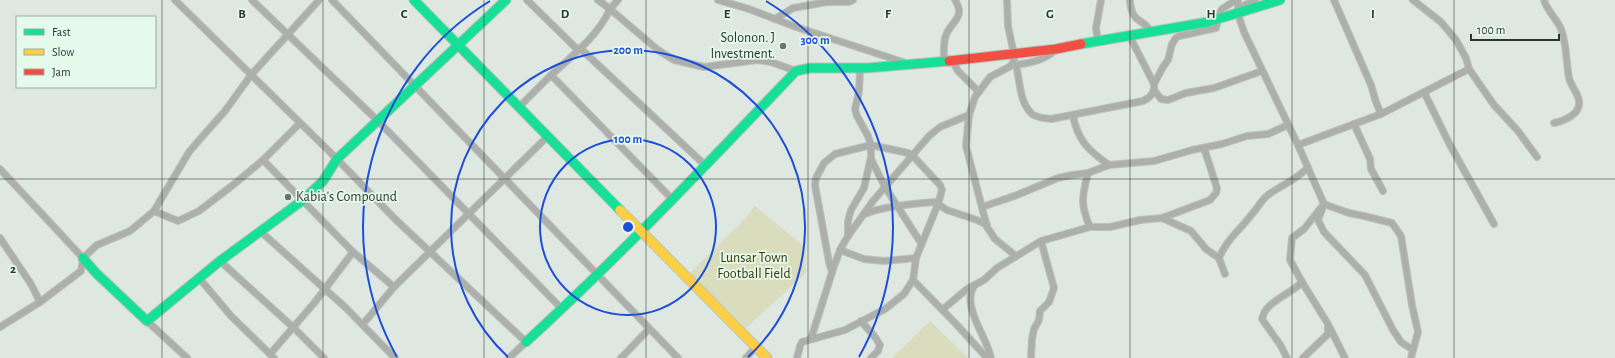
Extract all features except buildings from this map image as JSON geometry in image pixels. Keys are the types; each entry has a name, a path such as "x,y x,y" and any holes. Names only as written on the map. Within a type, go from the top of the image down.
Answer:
{"street":[{"path":"175,0 337,159 395,219 526,342"},
{"path":"252,0 378,121 562,310"},
{"path":"0,327 40,302 81,271 84,258 97,245 130,231 154,211 190,152 225,111 251,75 319,0"},
{"path":"332,0 648,329 678,358"},
{"path":"414,0 766,358"},
{"path":"148,321 220,261 303,200 323,181 337,159 506,0"},
{"path":"527,0 706,166"},
{"path":"598,0 658,50 674,60 704,66 757,60 771,62 796,72"},
{"path":"519,108 605,21 610,9 618,0"},
{"path":"718,0 749,9 912,65"},
{"path":"775,19 793,8 827,2 849,2 854,0"},
{"path":"955,0 959,10 959,15 946,34 948,60 979,92"},
{"path":"1007,0 1008,26 1014,62 1024,100 1032,114 1051,120 1143,102 1148,99 1163,67 1168,60 1174,40 1179,36 1215,28 1222,9 1237,0 1238,11 1244,32 1298,145 1324,204 1318,220 1324,232 1365,275 1393,330 1401,342 1413,350"},
{"path":"1098,41 1096,28 1101,0"},
{"path":"1130,0 1130,8 1137,20 1147,26 1150,31"},
{"path":"1238,11 1255,0"},
{"path":"1016,256 994,239 987,225 966,152 971,107 979,92 990,77 1014,62 1056,48 1219,19 1238,11 1280,0"},
{"path":"1334,0 1371,84 1381,114"},
{"path":"1413,0 1441,22 1456,40 1466,58 1469,69 1494,105 1518,131 1537,157"},
{"path":"1544,0 1546,6 1560,27 1564,40 1570,80 1579,102 1576,111 1564,121 1554,123"},
{"path":"1129,35 1161,99 1168,100 1186,93 1214,88 1262,71"},
{"path":"509,358 562,310 641,232 796,72 802,69 810,68 860,68 912,65 948,60 1014,62"},
{"path":"848,236 848,221 851,210 864,188 871,145 868,136 857,116 856,109 860,92 860,68"},
{"path":"1298,145 1381,114 1469,69"},
{"path":"551,75 673,200"},
{"path":"1424,92 1450,145 1494,224"},
{"path":"811,339 832,272 840,250 848,236 885,187 912,155 936,130 969,116"},
{"path":"1073,116 1076,130 1082,141 1092,153 1109,166"},
{"path":"154,211 178,221 185,219 199,211 263,160 300,123"},
{"path":"1354,124 1370,159 1371,168 1383,191"},
{"path":"982,207 1017,195 1058,178 1088,174 1109,166 1154,160 1231,142 1247,136 1268,134 1288,125"},
{"path":"363,324 394,287 548,136"},
{"path":"797,358 800,346 805,341 845,330 895,302 909,287 913,280 916,258 938,204 942,188 912,155 871,145 835,154 829,157 824,163 816,178 815,185 832,272"},
{"path":"942,310 967,289 984,280 997,268 1041,241 1090,227 1110,227 1162,218 1210,200 1216,193 1217,188 1204,148"},
{"path":"870,157 885,187 922,243"},
{"path":"263,160 353,252 394,287"},
{"path":"1219,258 1224,246 1253,214 1262,200 1297,177 1308,167"},
{"path":"0,169 84,258 96,273 187,358"},
{"path":"1088,174 1082,201 1083,212 1090,227"},
{"path":"863,215 872,211 935,202 947,210 987,225"},
{"path":"1324,204 1304,229 1292,238 1290,260 1328,324 1345,358"},
{"path":"1324,204 1349,213 1392,223 1401,236 1412,305 1418,332 1411,358"},
{"path":"1162,218 1191,231 1206,249 1219,258 1225,274"},
{"path":"260,231 363,324 395,358"},
{"path":"0,238 31,284 40,302"},
{"path":"1031,358 1034,329 1039,320 1040,311 1049,302 1054,288 1041,241"},
{"path":"840,250 864,258 884,261 916,258"},
{"path":"200,279 231,316 272,356 353,252"},
{"path":"220,261 294,328 324,358"},
{"path":"913,280 987,358"},
{"path":"1286,358 1281,346 1262,319 1266,310 1282,296 1294,290 1302,282"},
{"path":"974,286 970,294 972,312 988,347 991,358"},
{"path":"861,321 880,344 878,350 871,358"},
{"path":"1303,358 1328,334 1328,324"},
{"path":"621,358 648,329"},
{"path":"746,358 756,347"}],"green space":[{"name":"Lunsar Town Football Field","path":"755,206 806,248 806,273 746,328 689,274 746,218"},
{"path":"930,321 968,358 892,358"}],"traffic: fast":[{"path":"414,0 620,210"},
{"path":"83,258 96,273 147,321 220,261 303,200 323,181 337,159 506,0"},
{"path":"1081,44 1208,22 1280,0"},
{"path":"526,342 630,243 796,71 810,68 867,68 949,61"}],"traffic: slow":[{"path":"620,210 767,358"}],"traffic: jam":[{"path":"949,61 1056,49 1081,44"}],"place":[{"name":"Solonon. J Investment.","path":"783,46"},
{"name":"Kabia's Compound","path":"288,197"}]}
